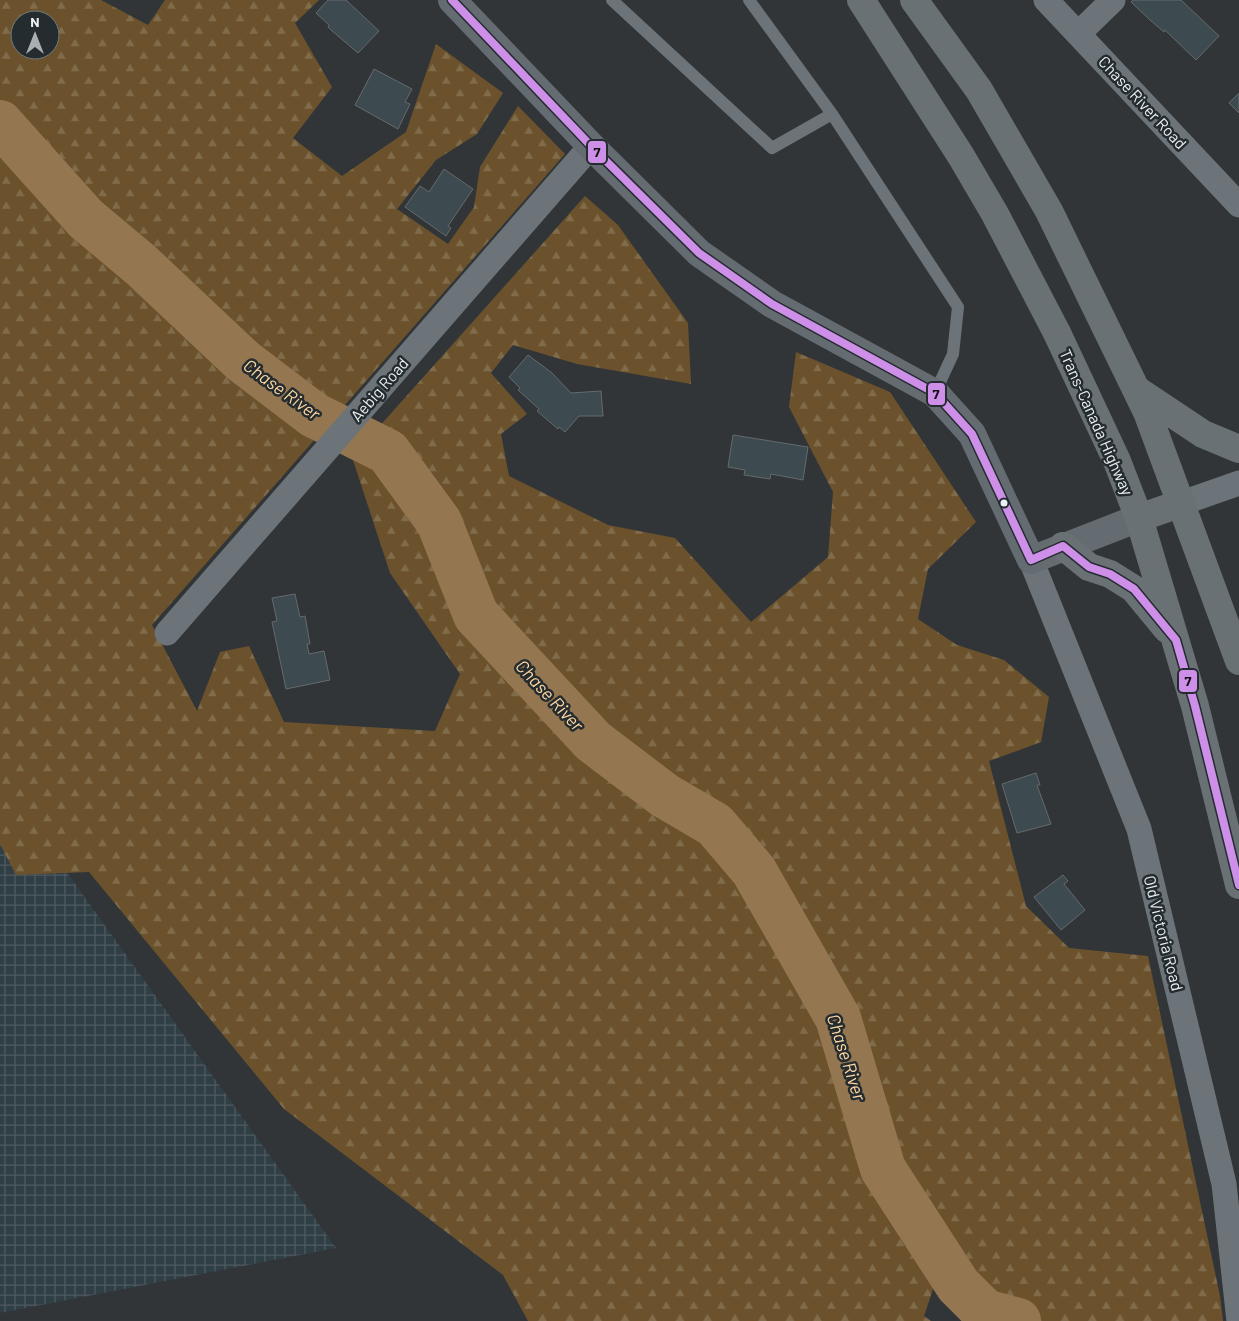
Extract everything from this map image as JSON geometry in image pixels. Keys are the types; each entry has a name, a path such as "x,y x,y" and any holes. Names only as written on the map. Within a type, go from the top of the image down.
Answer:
{"highway":[{"name":"Trans-Canada Highway","path":"861,0 961,156 994,214 1057,333 1117,461 1139,518 1196,706 1239,885"},
{"path":"914,0 979,90 1049,212 1147,412 1239,661"},
{"path":"1136,389 1203,434 1239,449"},
{"path":"1139,518 1182,503"},
{"path":"1063,546 1089,567 1110,574 1134,588 1176,640"}],"street":[{"name":"Old Victoria Road","path":"452,0 591,146 699,253 772,304 935,393 972,434 1031,560 1139,829 1224,1184 1239,1321"},
{"name":"Chase River Road","path":"1046,0 1239,205"},
{"path":"1079,33 1113,0"},
{"name":"Aebig Road","path":"168,633 591,146"},
{"path":"1182,503 1239,483"},
{"path":"1031,560 1139,518"}],"lane":[{"path":"612,0 772,148 832,114"},
{"path":"749,0 832,114 958,307 953,354 935,393"}],"shaded area":[{"path":"0,779 336,1248 0,1313"}],"green space":[{"path":"0,0 101,0 148,25 165,0 319,0 295,23 332,87 293,138 342,176 406,132 436,44 503,93 477,134 436,160 397,209 448,244 474,207 480,167 518,106 565,154 152,625 197,711 220,652 249,646 284,722 435,731 460,674 390,573 352,457 585,196 618,225 688,323 691,384 577,364 513,345 491,373 527,414 501,434 509,476 608,525 675,538 751,622 828,557 833,492 789,407 796,352 890,392 976,522 928,569 918,619 957,645 1004,660 1049,697 1041,742 989,761 1026,906 1069,948 1148,956 1220,1296 1223,1321 1015,1321 1004,1318 936,1280 924,1316 931,1321 528,1321 503,1275 284,1109 89,872 16,875 0,844"}],"building":[{"path":"328,0 346,0 379,31 358,53 331,30 328,27 329,25 316,13"},
{"path":"1133,0 1181,0 1219,36 1196,60 1165,30 1164,32 1131,2"},
{"path":"374,69 412,89 405,102 410,104 398,129 355,105"},
{"path":"1239,93 1239,113 1229,103"},
{"path":"444,169 473,189 448,226 451,228 446,236 405,207 420,186 429,192"},
{"path":"528,355 552,373 571,393 601,391 603,416 579,416 565,432 559,427 558,429 537,411 539,409 518,390 520,388 509,377"},
{"path":"733,435 808,447 803,480 771,474 770,479 744,475 745,470 728,467"},
{"path":"295,594 300,617 305,616 310,644 307,644 309,654 324,651 330,680 286,689 272,622 277,621 272,598"},
{"path":"1036,773 1040,785 1037,785 1051,824 1017,833 1002,784"},
{"path":"1063,875 1068,881 1064,884 1085,910 1061,930 1034,897"}],"waterway":[{"name":"Chase River","path":"0,123 86,219 141,265 243,361 314,415 388,452 439,522 476,615 593,741 664,795 715,825 754,871 838,1018 883,1169 958,1285 985,1312 1018,1321"}],"transit line":[{"name":"7","path":"452,0 591,146 699,253 772,304 935,393 972,434 1031,560 1063,546 1089,567 1110,574 1134,589 1176,640 1195,706 1239,885"}]}
